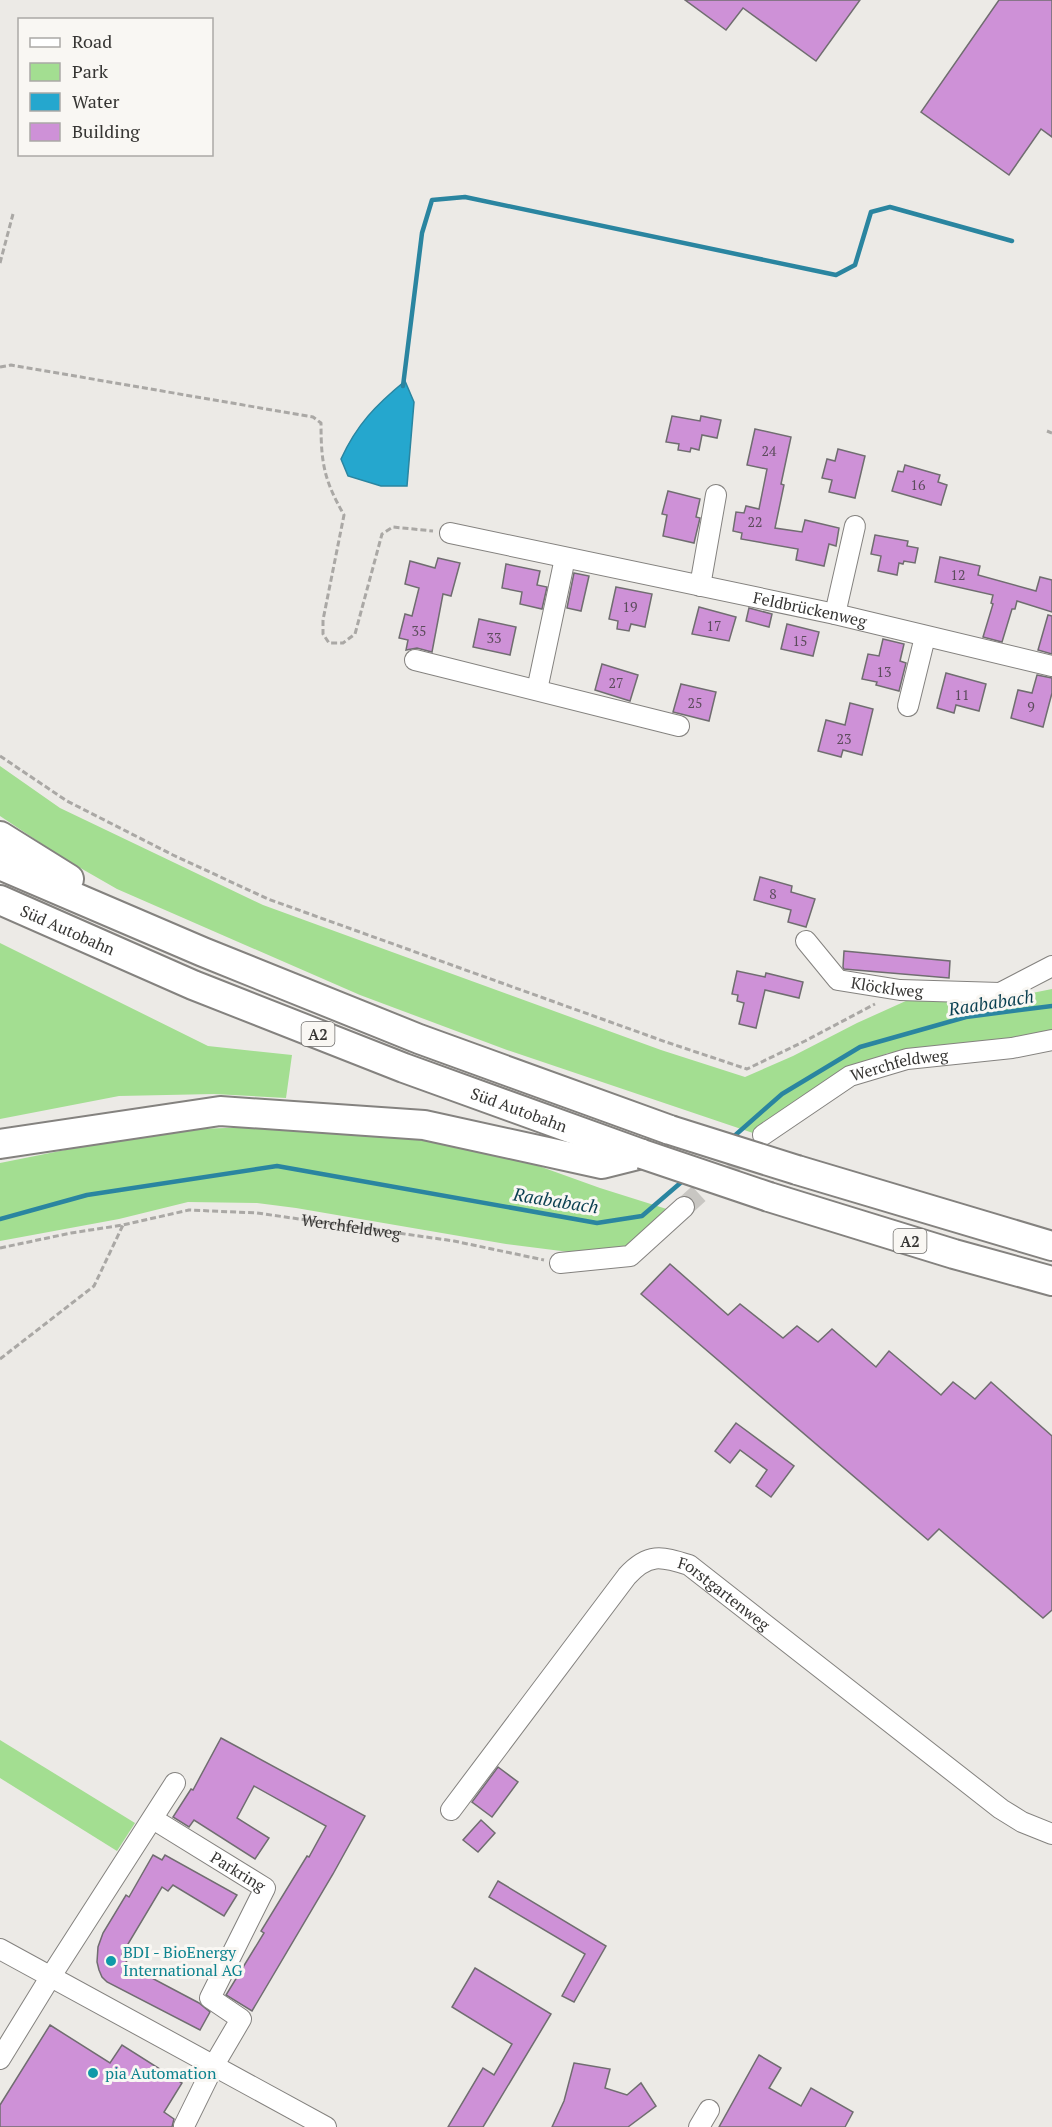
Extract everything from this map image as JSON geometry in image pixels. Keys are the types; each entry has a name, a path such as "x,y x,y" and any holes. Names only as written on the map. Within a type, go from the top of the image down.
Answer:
{"highway":[{"path":"0,836 132,921"},
{"name":"Süd Autobahn","path":"0,866 203,952 419,1039 670,1130 1052,1246"},
{"name":"Süd Autobahn","path":"0,900 204,989 404,1068 769,1197 954,1254 1052,1281"},
{"path":"0,1144 220,1111 424,1125 602,1164 642,1154"}],"street":[{"path":"700,586 716,495"},
{"path":"835,614 855,526"},
{"name":"Feldbrückenweg","path":"450,533 835,614 1052,666"},
{"path":"537,690 565,558"},
{"path":"908,706 925,637"},
{"path":"415,660 679,726"},
{"name":"Klöcklweg","path":"806,941 838,980 900,990 1000,993 1052,966"},
{"name":"Werchfeldweg","path":"763,1135 850,1076 907,1059 1012,1048 1052,1040"},
{"path":"560,1263 630,1256 684,1207"},
{"name":"Forstgartenweg","path":"451,1810 621,1584 638,1564 651,1558 689,1565 1001,1809 1022,1822 1052,1834"},
{"path":"0,2059 175,1783"},
{"name":"Parkring","path":"153,1819 265,1888 210,1998 241,2019 214,2065 184,2126"},
{"path":"0,1949 326,2127"},
{"path":"699,2127 709,2110"}],"path":[{"path":"0,263 13,214"},
{"path":"0,367 11,365 172,392 313,417 321,423 323,471 332,495 344,515 323,620 323,634 329,643 343,643 355,634 382,534 393,527 450,533"},
{"path":"1047,432 1052,433"},
{"path":"0,756 67,801 173,855 268,899 747,1069 900,990"},
{"name":"Werchfeldweg","path":"0,1248 189,1210 257,1213 454,1241 560,1263"},
{"path":"0,1359 94,1286 123,1225"}],"green space":[{"path":"0,766 60,808 263,905 661,1050 745,1077 908,1000 1002,999 1052,989 1052,1034 1004,1045 888,1053 854,1067 753,1133 507,1050 360,995 117,889 63,858 0,816"},
{"path":"0,943 208,1046 292,1055 286,1098 214,1094 119,1096 0,1119"},
{"path":"258,1127 355,1132 453,1142 522,1160 673,1211 627,1249 585,1254 506,1244 257,1203 188,1202 119,1219 0,1241 0,1163 165,1130"},
{"path":"0,1740 135,1823 117,1851 0,1778"}],"water":[{"path":"405,381 414,402 407,486 381,486 348,476 341,459 354,435 376,407"}],"building":[{"path":"685,0 860,0 816,61 743,8 726,30"},
{"path":"999,0 1052,0 1052,137 1041,129 1009,175 921,112"},
{"path":"672,416 700,421 701,416 721,420 717,438 702,435 699,450 691,448 690,452 678,450 679,444 666,442"},
{"path":"755,429 791,437 775,528 802,532 805,520 839,528 836,546 829,544 824,566 796,560 798,549 741,539 742,533 733,531 736,512 744,513 746,506 759,509 767,469 747,465"},
{"path":"838,449 865,456 855,498 829,492 832,480 822,478 827,459 835,461"},
{"path":"905,465 940,475 938,482 947,485 941,505 892,491 898,471 903,472"},
{"path":"668,491 700,499 696,517 700,518 694,543 663,536 667,515 662,514"},
{"path":"875,535 908,541 907,546 918,548 915,563 904,561 903,564 899,563 897,575 878,571 881,556 871,554"},
{"path":"940,557 980,566 978,575 1036,591 1040,577 1052,580 1052,612 1017,601 1015,609 1012,609 1002,642 983,637 993,604 991,603 993,595 935,582"},
{"path":"438,558 460,563 451,596 443,594 432,652 417,648 406,650 408,640 399,638 405,614 412,616 419,588 405,584 410,561 435,568"},
{"path":"506,564 540,571 537,585 547,587 542,609 520,604 522,592 502,588"},
{"path":"574,573 589,576 581,611 567,608"},
{"path":"616,587 652,594 645,627 631,624 629,631 617,629 618,621 609,619"},
{"path":"699,607 736,617 729,641 692,634"},
{"path":"749,608 772,614 769,627 746,621"},
{"path":"1048,615 1052,616 1052,654 1038,650"},
{"path":"479,619 516,627 510,655 473,647"},
{"path":"787,624 819,632 813,656 781,649"},
{"path":"883,639 904,644 900,661 906,663 899,691 862,679 868,654 879,656"},
{"path":"602,664 638,675 630,701 595,690"},
{"path":"946,673 986,684 979,711 956,705 954,713 937,708"},
{"path":"1037,675 1052,678 1052,693 1043,727 1011,718 1018,690 1032,693"},
{"path":"681,684 716,692 709,721 673,712"},
{"path":"850,703 873,709 862,755 843,750 841,757 818,751 826,720 845,725"},
{"path":"760,877 792,886 791,892 815,899 806,927 788,922 791,910 754,900"},
{"path":"844,951 950,961 949,978 844,969"},
{"path":"737,971 765,977 766,973 803,982 799,998 765,990 756,1028 739,1024 744,1003 737,1001 738,995 732,994"},
{"path":"670,1264 728,1315 740,1304 783,1338 797,1326 818,1342 832,1329 876,1367 889,1351 941,1395 953,1382 975,1399 991,1382 1052,1436 1052,1610 1043,1618 939,1529 928,1540 641,1294"},
{"path":"736,1423 794,1466 771,1497 756,1486 767,1470 740,1450 730,1463 715,1451"},
{"path":"221,1738 365,1816 252,2011 226,1995 264,1933 261,1931 307,1856 309,1857 326,1826 254,1786 237,1818 269,1838 255,1859 194,1820 189,1827 173,1817 191,1789 193,1790"},
{"path":"498,1767 518,1782 492,1817 472,1802"},
{"path":"481,1820 495,1833 478,1852 463,1840"},
{"name":"BDI - BioEnergy International AG","path":"153,1855 162,1860 165,1855 237,1895 224,1916 173,1885 168,1891 162,1887 122,1954 129,1966 199,2003 210,2012 200,2030 107,1982 99,1970 98,1947 103,1933 126,1895 129,1897"},
{"path":"498,1881 606,1946 574,2002 562,1996 585,1954 489,1897"},
{"path":"475,1968 551,2014 483,2127 448,2127 483,2068 494,2075 512,2044 452,2007"},
{"name":"pia Automation","path":"50,2025 110,2063 122,2045 182,2083 164,2112 174,2119 172,2127 0,2127 0,2105"},
{"path":"759,2055 781,2068 769,2088 801,2106 811,2088 853,2112 845,2127 719,2127"},
{"path":"574,2063 610,2069 605,2088 627,2095 641,2083 656,2106 628,2127 552,2127 564,2101"}],"waterway":[{"path":"403,386 422,233 432,200 465,197 836,275 855,265 871,212 890,207 1012,241"},
{"name":"Raababach","path":"732,1138 782,1094 860,1047 966,1017 1052,1006"},
{"name":"Raababach","path":"0,1219 87,1195 277,1166 597,1223 642,1216 685,1179"}],"tunnel":[{"path":"684,1207 750,1147"}],"place":[{"name":"BDI - BioEnergy International AG","path":"111,1961"},
{"name":"pia Automation","path":"93,2073"}]}
